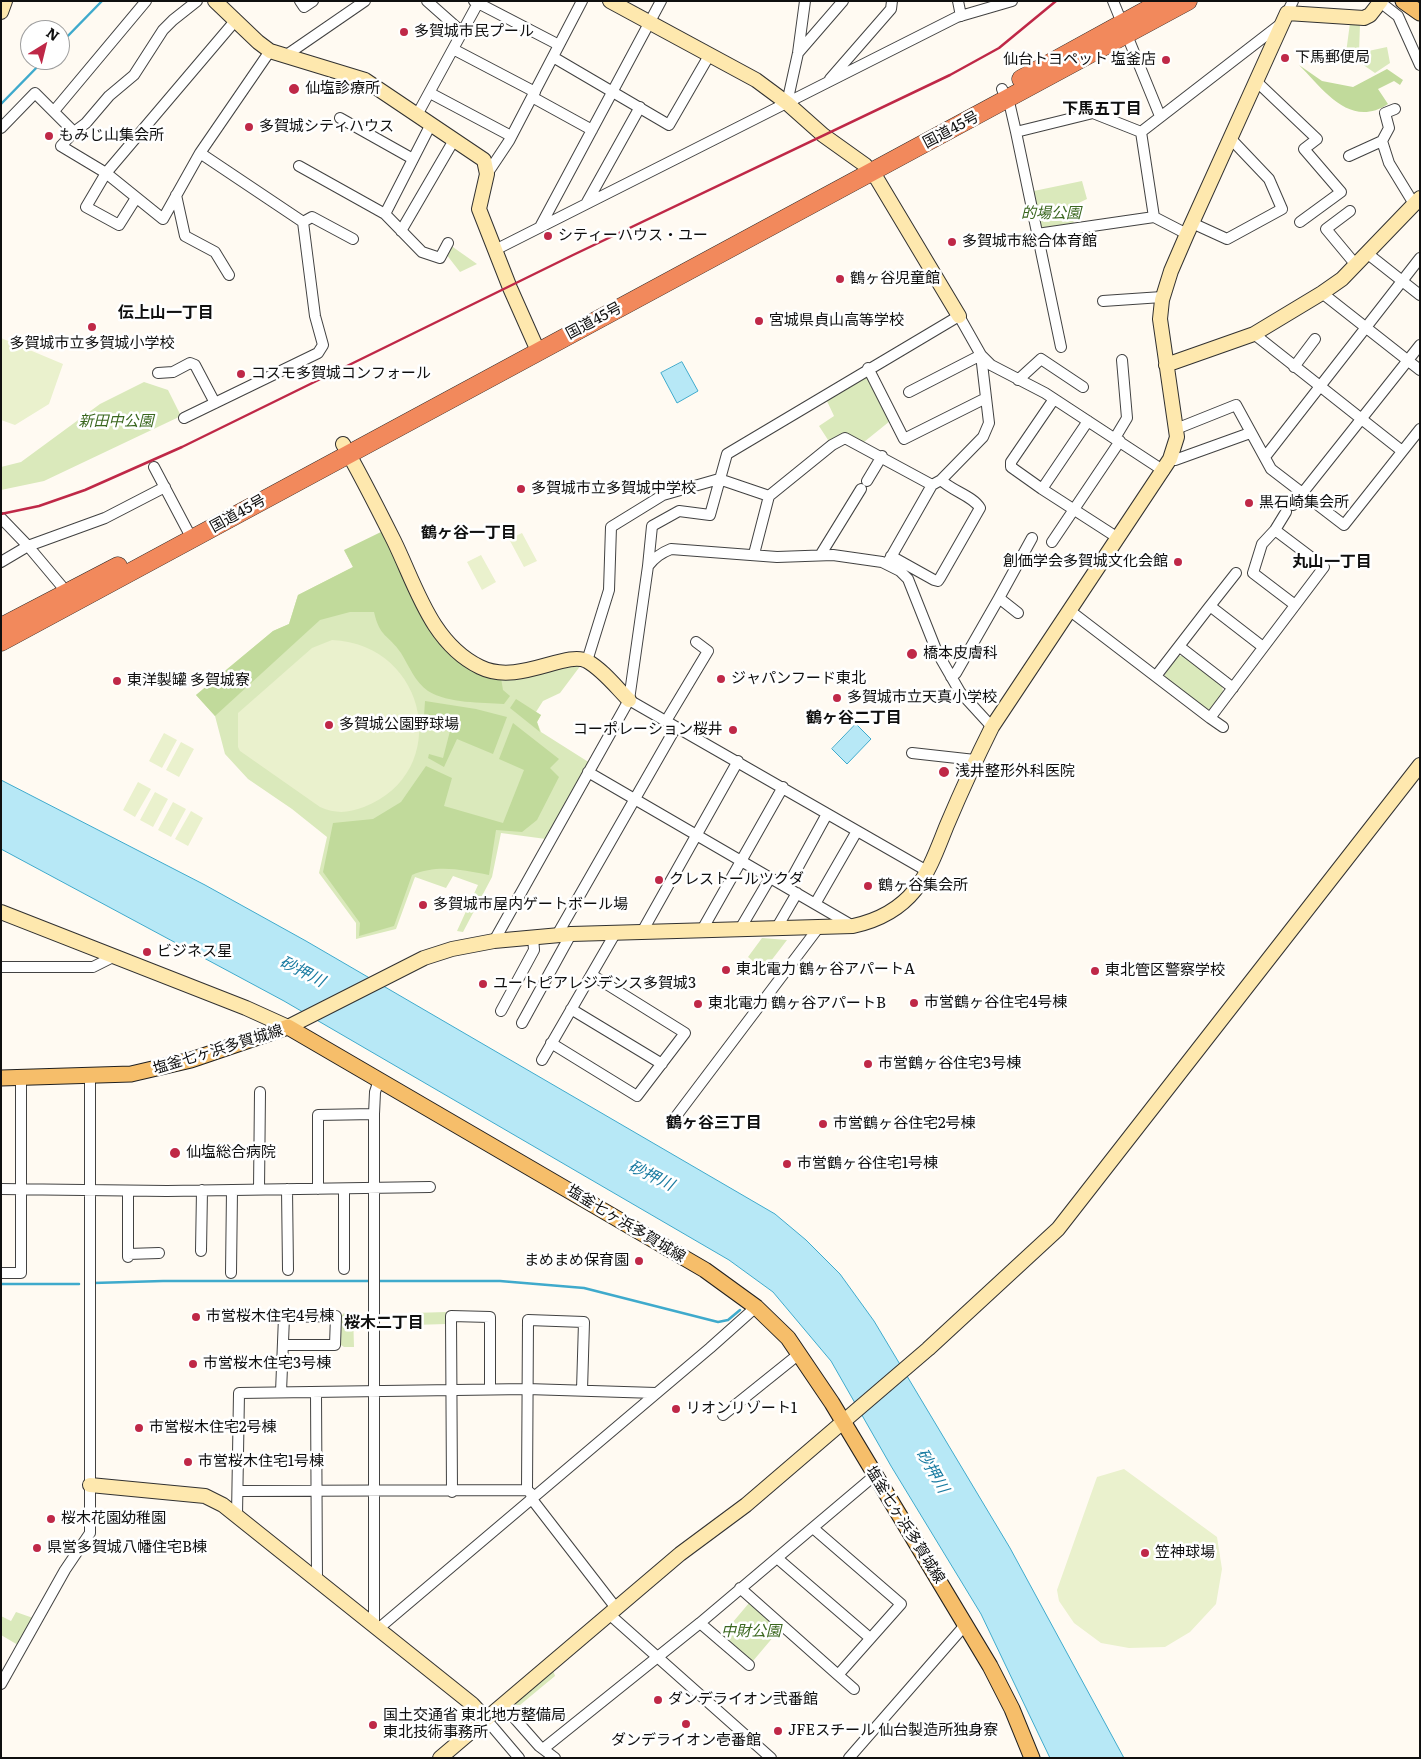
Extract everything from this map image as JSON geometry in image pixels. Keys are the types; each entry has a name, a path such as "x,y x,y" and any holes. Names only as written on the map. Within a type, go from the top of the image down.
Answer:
{"highway":[{"name":"国道45号","path":"1125,29 1163,1"},
{"name":"国道45号","path":"1,642 72,598 346,448 869,169 1125,29 1187,1"},
{"name":"国道45号","path":"1,628 72,598"}],"main road":[{"name":"塩釜七ヶ浜多賀城線","path":"1,1078 90,1077 131,1074 169,1066 288,1027 705,1270 756,1307 788,1338 847,1417 874,1476 966,1624 1012,1709 1032,1758"}],"street":[{"path":"1,12 5,1"},
{"path":"54,111 146,1"},
{"path":"197,1 172,20 163,30 134,75 109,96 86,123 74,132 61,146 106,173 163,219 200,153 270,51"},
{"path":"215,1 270,51 365,80 484,160 487,174"},
{"path":"300,1 304,7 313,1"},
{"path":"285,56 365,1"},
{"path":"427,1 462,32"},
{"path":"536,346 479,209 487,174 511,136 582,1"},
{"path":"610,1 756,80 787,103 823,135 869,169 981,355 991,365 1054,400 1117,439 1167,465"},
{"path":"540,227 661,1"},
{"path":"787,103 798,53 805,1"},
{"path":"798,53 843,1"},
{"path":"826,84 891,9 892,1"},
{"path":"958,1 961,16"},
{"path":"495,250 961,16 1012,1"},
{"path":"1113,1 1160,116"},
{"path":"418,115 476,2 559,45"},
{"path":"1141,132 1287,12 1364,18 1370,16 1380,2 1398,16 1420,65"},
{"path":"1,912 115,956 288,1027 441,952 494,940 564,934 852,926 871,922 894,910 914,892 927,871 975,760 992,727 1167,465 1177,437 1160,325 1162,298 1189,228 1287,12"},
{"path":"136,198 119,225 86,207 106,173 235,21"},
{"path":"453,49 592,130"},
{"path":"553,56 669,125 710,54"},
{"path":"1256,81 1317,139 1304,149 1341,192 1300,222"},
{"path":"1,128 35,93 74,132"},
{"path":"430,93 511,136"},
{"path":"1005,94 1016,132 1061,347"},
{"path":"586,204 640,107"},
{"path":"1349,156 1382,141 1390,128 1385,113 1395,109"},
{"path":"1016,132 1093,113 1141,132"},
{"path":"340,118 413,158"},
{"path":"385,214 431,124"},
{"path":"1141,132 1154,217"},
{"path":"1037,234 1154,217 1227,239 1282,209 1269,179 1230,138"},
{"path":"402,232 454,140"},
{"path":"1166,366 1254,334 1342,279 1368,254 1417,201 1389,163 1382,141"},
{"path":"184,418 318,353 323,346 315,316 303,222 200,153"},
{"path":"299,166 385,214 422,252 440,258 448,243"},
{"path":"176,195 185,236 215,252 229,274"},
{"path":"1350,211 1322,232 1356,265"},
{"path":"303,222 312,217 353,239"},
{"path":"1368,254 1420,295"},
{"path":"1265,457 1420,258"},
{"path":"1322,293 1420,370"},
{"path":"1103,301 1162,298"},
{"path":"494,940 629,700 652,526 679,511 710,515 727,454 868,368 958,316"},
{"path":"1254,334 1402,451"},
{"path":"1294,366 1315,339"},
{"path":"1295,605 1253,573 1262,544 1420,345"},
{"path":"908,392 981,355"},
{"path":"889,560 936,482 983,437 990,423 981,355"},
{"path":"1018,380 1041,359 1082,387"},
{"path":"1052,542 1075,510 1117,439 1127,418 1122,360"},
{"path":"158,373 173,372 190,362 195,364 215,403"},
{"path":"868,368 904,438 986,398"},
{"path":"1054,400 1011,462 1011,467 1118,538"},
{"path":"1176,429 1236,405 1271,469 1344,525 1420,429"},
{"path":"1042,488 1088,421"},
{"path":"1167,465 1250,433"},
{"path":"648,566 656,556 671,549 754,554 807,557 821,554 889,560 938,581 980,508 977,503 845,438 832,445 769,496 754,554"},
{"path":"346,448 428,616 455,649 481,668 508,674 532,671 568,660 587,661 629,700 927,871"},
{"path":"821,554 882,456"},
{"path":"154,467 190,534"},
{"path":"587,661 609,590 610,527 662,495 719,479 769,496"},
{"path":"1,562 28,546 105,518 165,487"},
{"path":"1,518 28,546 72,598"},
{"path":"1210,718 1324,567 1275,530"},
{"path":"951,677 956,673 1000,598 1032,538"},
{"path":"889,560 908,579 937,652 960,692 992,727"},
{"path":"1156,676 1236,573"},
{"path":"1000,598 1018,613"},
{"path":"1210,606 1263,647"},
{"path":"1069,610 1223,727"},
{"path":"666,721 708,651 696,642"},
{"path":"1180,647 1233,688"},
{"path":"522,1023 564,934 634,800 676,727"},
{"path":"912,753 975,760"},
{"path":"642,932 738,761"},
{"path":"440,1758 680,1554 746,1505 910,1364 1058,1229 1420,765"},
{"path":"588,772 852,926"},
{"path":"702,930 784,788"},
{"path":"787,887 827,814"},
{"path":"815,904 856,831"},
{"path":"740,929 770,878"},
{"path":"776,928 797,893"},
{"path":"671,1123 819,927"},
{"path":"542,1060 616,932"},
{"path":"501,1011 534,950 533,937"},
{"path":"1,967 93,967 115,956"},
{"path":"551,1043 637,1096 685,1033 592,975"},
{"path":"571,1009 662,1064"},
{"path":"1,1684 65,1570 90,1533 90,1077"},
{"path":"1,1274 21,1274 20,1078"},
{"path":"376,1627 374,1114 375,1092 379,1080"},
{"path":"259,1189 260,1092"},
{"path":"318,1189 318,1114 374,1114"},
{"path":"1,1189 128,1191 344,1190 430,1187"},
{"path":"287,1189 288,1270"},
{"path":"201,1251 202,1190"},
{"path":"231,1273 232,1190"},
{"path":"344,1190 344,1270"},
{"path":"128,1191 128,1255 159,1253"},
{"path":"376,1627 756,1307"},
{"path":"281,1392 284,1317 336,1316 335,1345 283,1345"},
{"path":"452,1492 451,1316 490,1317 490,1389"},
{"path":"582,1390 584,1322 528,1320 527,1389 531,1495 612,1611 655,1657 771,1758"},
{"path":"723,1416 799,1354"},
{"path":"237,1515 239,1492 239,1393 527,1389 656,1393"},
{"path":"316,1392 316,1580"},
{"path":"544,1749 655,1657 700,1623 874,1476"},
{"path":"90,1485 205,1496 223,1505 472,1704 519,1758"},
{"path":"239,1492 374,1491 531,1495"},
{"path":"813,1528 900,1604 838,1675"},
{"path":"777,1558 870,1638"},
{"path":"740,1588 854,1689"},
{"path":"700,1623 749,1665"},
{"path":"849,1758 966,1624"},
{"path":"502,1704 544,1749 555,1758"}],"green space":[{"path":"1350,23 1360,24 1359,53 1387,47 1390,63 1375,73 1346,53"},
{"path":"1299,65 1322,81 1353,87 1387,69 1403,80 1400,85 1394,81 1378,89 1388,104 1374,111 1362,112 1350,109 1328,95"},
{"name":"的場公園","path":"1082,181 1087,199 1068,208 1076,228 1037,234 1029,192"},
{"path":"450,245 477,264 460,272 446,254"},
{"path":"1,338 63,364 49,404 15,425 1,420"},
{"path":"867,376 890,421 864,442 857,439 830,443 819,426 834,416 826,399"},
{"name":"新田中公園","path":"144,382 168,390 181,416 44,481 1,490 1,467 21,462 100,404"},
{"path":"383,531 428,622 501,678 503,690 510,696 504,704 455,700 428,691 416,678 401,653 379,627 374,612 350,612 320,620 215,716 196,695 273,631 289,624 298,595 353,567 344,550"},
{"path":"522,533 537,561 524,567 509,539"},
{"path":"344,550 445,645 519,677 581,665 560,693 543,701 536,712 541,715 537,722 541,732 590,763 546,839 501,833 492,877 463,932 457,931 478,885 453,876 446,888 415,877 396,929 356,939 356,923 319,873 327,837 292,809 248,779 225,754 215,716 196,695 273,631 289,624 298,595 353,567"},
{"path":"481,555 496,582 482,590 467,562"},
{"name":"多賀城公園野球場","path":"332,640 365,647 390,663 408,686 418,712 419,740 410,767 392,790 364,807 342,812 320,807 240,751 238,747 238,713 312,648"},
{"path":"1178,656 1184,656 1222,685 1223,692 1210,709 1204,709 1165,679 1165,674"},
{"path":"516,699 541,715 537,722 540,732 510,708"},
{"path":"425,701 476,709 507,717 493,754 457,739 444,767 428,758 429,754 443,758 450,731 443,725 435,730 424,716"},
{"path":"513,723 559,759 550,768 559,777 537,820 522,832 496,830 489,875 441,869 412,875 394,926 359,936 360,923 323,872 333,823 373,819 401,802 426,766 452,778 444,806 503,823 524,770 499,759"},
{"path":"164,733 177,740 162,768 149,761"},
{"path":"181,742 194,749 179,777 166,770"},
{"path":"138,782 151,789 135,817 123,810"},
{"path":"155,792 168,799 153,827 140,820"},
{"path":"173,802 186,809 171,837 158,830"},
{"path":"191,811 203,818 188,846 175,839"},
{"path":"762,938 787,940 764,970 748,957"},
{"path":"446,1312 446,1324 413,1325 413,1313"},
{"path":"344,1313 353,1313 354,1347 344,1347 341,1345 341,1316"},
{"name":"笠神球場","path":"1124,1469 1217,1537 1222,1569 1216,1604 1190,1632 1165,1647 1129,1648 1101,1643 1074,1623 1059,1601 1057,1590 1097,1477"},
{"name":"中財公園","path":"749,1603 780,1629 753,1661 722,1635"},
{"path":"16,1612 33,1618 18,1645 1,1635 1,1616 11,1621"},
{"path":"553,1670 555,1676 520,1705 516,1705 515,1703"}],"water":[{"path":"682,362 698,391 677,403 661,373"},
{"path":"856,724 871,739 847,764 832,749"},
{"name":"砂押川","path":"1,780 205,885 306,941 775,1214 806,1240 840,1274 874,1321 1010,1548 1124,1758 1050,1758 981,1614 891,1466 831,1361 773,1292 729,1260 284,1001 1,849"}],"waterway":[{"path":"70,34 102,1"},
{"path":"1,104 34,70"},
{"path":"93,1283 372,1281"},
{"path":"377,1281 500,1281 584,1288 718,1322 728,1320 740,1310"},
{"path":"1,1284 79,1284"}],"railway":[{"path":"1,514 39,506 85,490 182,447 573,255 950,75 999,48 1056,1"}],"place":[{"name":"多賀城市民プール","path":"404,32"},
{"name":"下馬郵便局","path":"1285,58"},
{"name":"仙台トヨペット 塩釜店","path":"1166,60"},
{"name":"仙塩診療所","path":"294,89"},
{"name":"多賀城シティハウス","path":"249,127"},
{"name":"もみじ山集会所","path":"49,136"},
{"name":"シティーハウス・ユー","path":"548,236"},
{"name":"多賀城市総合体育館","path":"952,242"},
{"name":"鶴ヶ谷児童館","path":"840,279"},
{"name":"宮城県貞山高等学校","path":"759,321"},
{"name":"多賀城市立多賀城小学校","path":"92,327"},
{"name":"コスモ多賀城コンフォール","path":"241,374"},
{"name":"多賀城市立多賀城中学校","path":"521,489"},
{"name":"黒石崎集会所","path":"1249,503"},
{"name":"創価学会多賀城文化会館","path":"1178,562"},
{"name":"橋本皮膚科","path":"912,654"},
{"name":"ジャパンフード東北","path":"721,679"},
{"name":"東洋製罐 多賀城寮","path":"117,681"},
{"name":"多賀城市立天真小学校","path":"837,698"},
{"name":"多賀城公園野球場","path":"329,725"},
{"name":"コーポレーション桜井","path":"733,730"},
{"name":"浅井整形外科医院","path":"944,772"},
{"name":"クレストールツクダ","path":"659,880"},
{"name":"鶴ヶ谷集会所","path":"868,886"},
{"name":"多賀城市屋内ゲートボール場","path":"423,905"},
{"name":"ビジネス星","path":"147,952"},
{"name":"東北電力 鶴ヶ谷アパートA","path":"726,970"},
{"name":"東北管区警察学校","path":"1095,971"},
{"name":"ユートピアレジデンス多賀城3","path":"483,984"},
{"name":"市営鶴ヶ谷住宅4号棟","path":"914,1003"},
{"name":"東北電力 鶴ヶ谷アパートB","path":"698,1004"},
{"name":"市営鶴ヶ谷住宅3号棟","path":"868,1064"},
{"name":"市営鶴ヶ谷住宅2号棟","path":"823,1124"},
{"name":"仙塩総合病院","path":"175,1153"},
{"name":"市営鶴ヶ谷住宅1号棟","path":"787,1164"},
{"name":"まめまめ保育園","path":"639,1261"},
{"name":"市営桜木住宅4号棟","path":"196,1317"},
{"name":"市営桜木住宅3号棟","path":"193,1364"},
{"name":"リオンリゾート1","path":"676,1409"},
{"name":"市営桜木住宅2号棟","path":"139,1428"},
{"name":"市営桜木住宅1号棟","path":"188,1462"},
{"name":"桜木花園幼稚園","path":"51,1519"},
{"name":"県営多賀城八幡住宅B棟","path":"37,1548"},
{"name":"笠神球場","path":"1145,1553"},
{"name":"ダンデライオン弐番館","path":"658,1700"},
{"name":"ダンデライオン壱番館","path":"686,1724"},
{"name":"国土交通省 東北地方整備局 東北技術事務所","path":"373,1725"},
{"name":"JFEスチール 仙台製造所独身寮","path":"778,1731"}],"district":[{"name":"下馬五丁目","path":"1102,109"},
{"name":"伝上山一丁目","path":"166,313"},
{"name":"鶴ヶ谷一丁目","path":"469,533"},
{"name":"丸山一丁目","path":"1332,562"},
{"name":"鶴ヶ谷二丁目","path":"854,718"},
{"name":"鶴ヶ谷三丁目","path":"714,1123"},
{"name":"桜木二丁目","path":"384,1323"}]}
